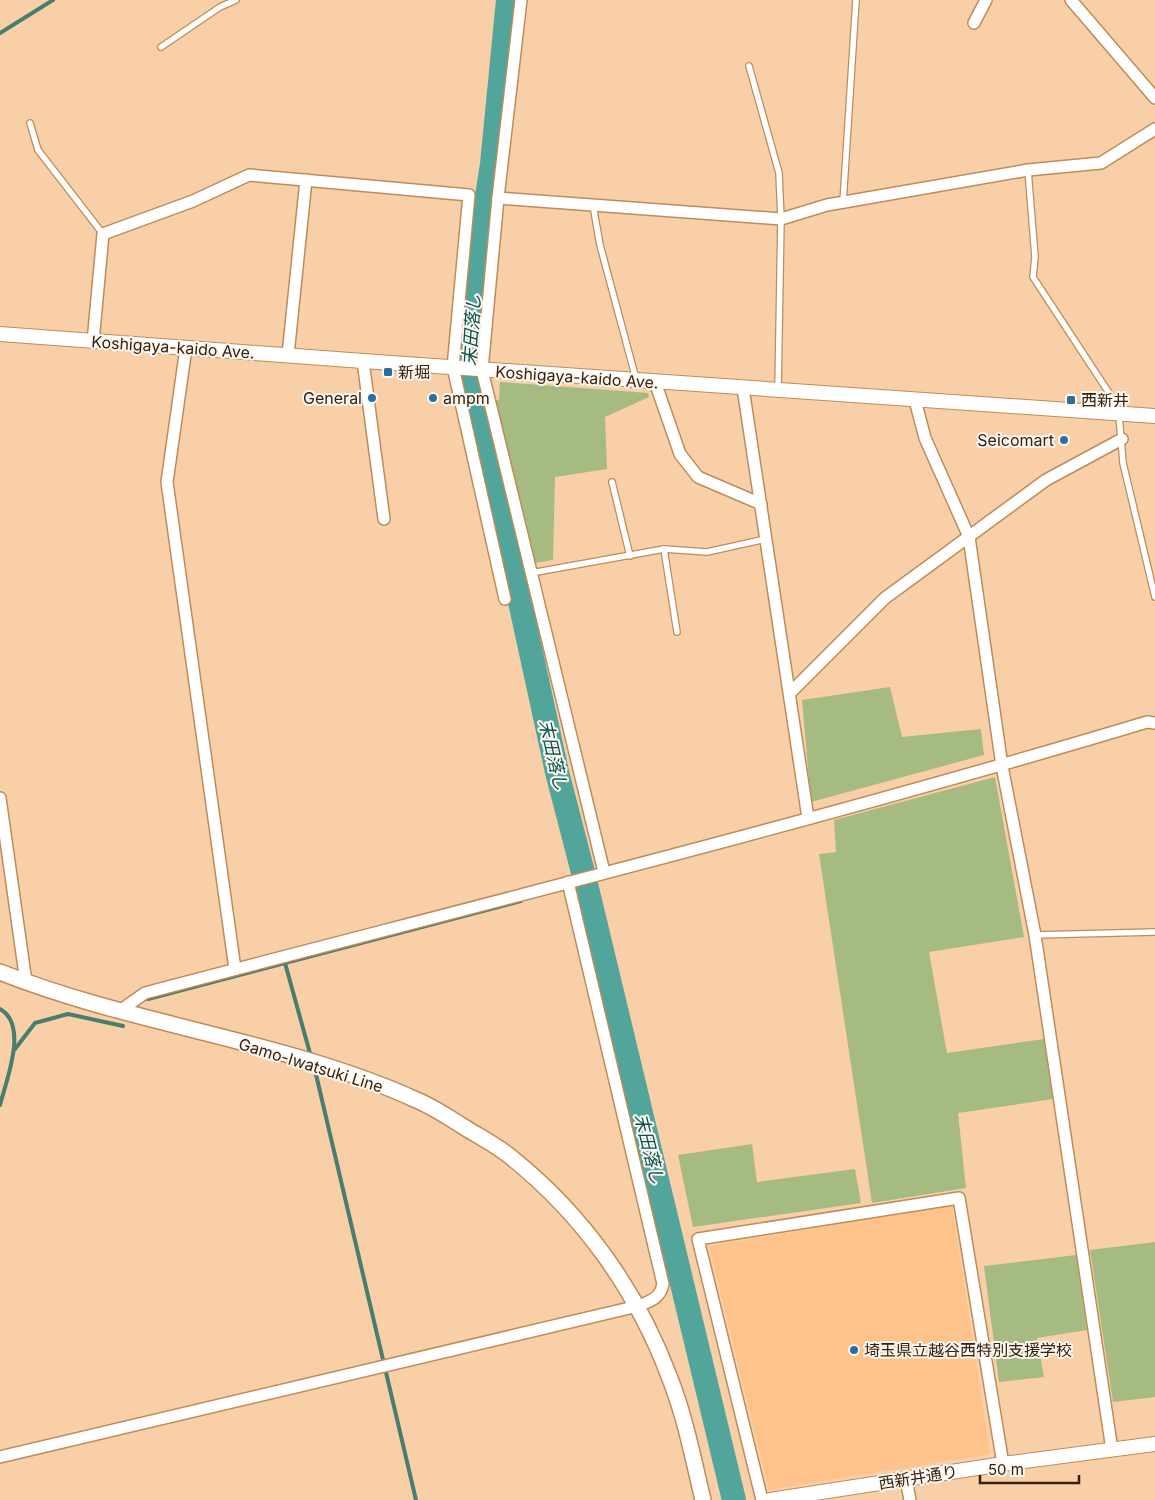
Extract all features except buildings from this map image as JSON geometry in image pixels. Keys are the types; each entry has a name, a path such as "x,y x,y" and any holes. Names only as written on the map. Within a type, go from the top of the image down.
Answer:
{"main road":[{"name":"Gamo-Iwatsuki Line","path":"0,972 26,982 328,1067 378,1084 416,1100 450,1118 510,1156 572,1215 607,1259 638,1306 670,1376 687,1432 703,1500"}],"street":[{"path":"521,0 498,198 482,370 604,872"},
{"path":"974,23 986,0"},
{"path":"1071,0 1155,98"},
{"path":"498,198 781,219 827,205 1028,170 1102,163 1155,129"},
{"path":"93,342 103,234 193,201 249,175 469,195 453,367 505,599"},
{"path":"288,355 306,180"},
{"name":"Koshigaya-kaido Ave.","path":"0,334 363,362 1155,416"},
{"path":"186,348 167,482 235,969"},
{"path":"363,362 384,518"},
{"path":"655,382 680,454 698,477 761,504"},
{"path":"743,388 808,818"},
{"path":"915,400 925,438 969,537 1002,766 1035,935 1112,1450"},
{"path":"790,693 885,598 1046,480 1122,439"},
{"path":"121,1010 145,993 1002,766 1146,722 1155,723"},
{"path":"0,798 26,982"},
{"path":"0,1457 638,1306 656,1298 662,1292 663,1284 568,882"},
{"path":"762,1500 698,1238 959,1198 1003,1464"},
{"name":"西新井通り","path":"770,1500 1003,1464 1155,1444"},
{"path":"906,1479 910,1500"}],"lane":[{"path":"161,47 220,7 236,0"},
{"path":"843,203 856,0"},
{"path":"749,66 779,173 781,219 778,390"},
{"path":"30,123 38,150 103,234"},
{"path":"1028,170 1035,257 1033,277 1111,396 1119,415 1123,462 1155,597"},
{"path":"593,205 600,245 637,381"},
{"path":"612,482 630,556"},
{"path":"531,573 664,549 707,552 766,539"},
{"path":"664,549 677,632"},
{"path":"1035,935 1155,932"}],"shaded area":[{"name":"埼玉県立越谷西特別支援学校","path":"952,1205 990,1454 769,1490 709,1246"}],"green space":[{"path":"500,382 648,393 649,397 605,417 607,469 555,477 553,560 535,563 492,400 499,400"},
{"path":"890,687 902,737 981,729 984,755 811,802 802,700"},
{"path":"995,777 1024,937 929,952 947,1053 1044,1039 1053,1099 958,1113 966,1188 872,1203 819,854 836,852 834,820"},
{"path":"752,1144 757,1182 855,1169 861,1203 693,1227 678,1155"},
{"path":"1155,1242 1155,1397 1113,1402 1090,1250"},
{"path":"1076,1255 1087,1330 1037,1338 1044,1377 999,1382 984,1266"}],"waterway":[{"path":"0,33 53,0"},
{"name":"末田落し","path":"508,0 492,164 480,241 468,355 470,392 505,533 557,772 586,884 734,1500"},
{"path":"148,999 521,901"},
{"path":"285,963 311,1057"},
{"path":"0,1009 9,1017 13,1027 14,1040 10,1068 0,1105"},
{"path":"15,1049 35,1023 68,1014 123,1026"},
{"path":"314,1066 416,1500"}],"place":[{"name":"新堀","path":"388,372"},
{"name":"General","path":"372,398"},
{"name":"ampm","path":"433,398"},
{"name":"西新井","path":"1071,400"},
{"name":"Seicomart","path":"1064,440"},
{"name":"埼玉県立越谷西特別支援学校","path":"854,1350"}]}
